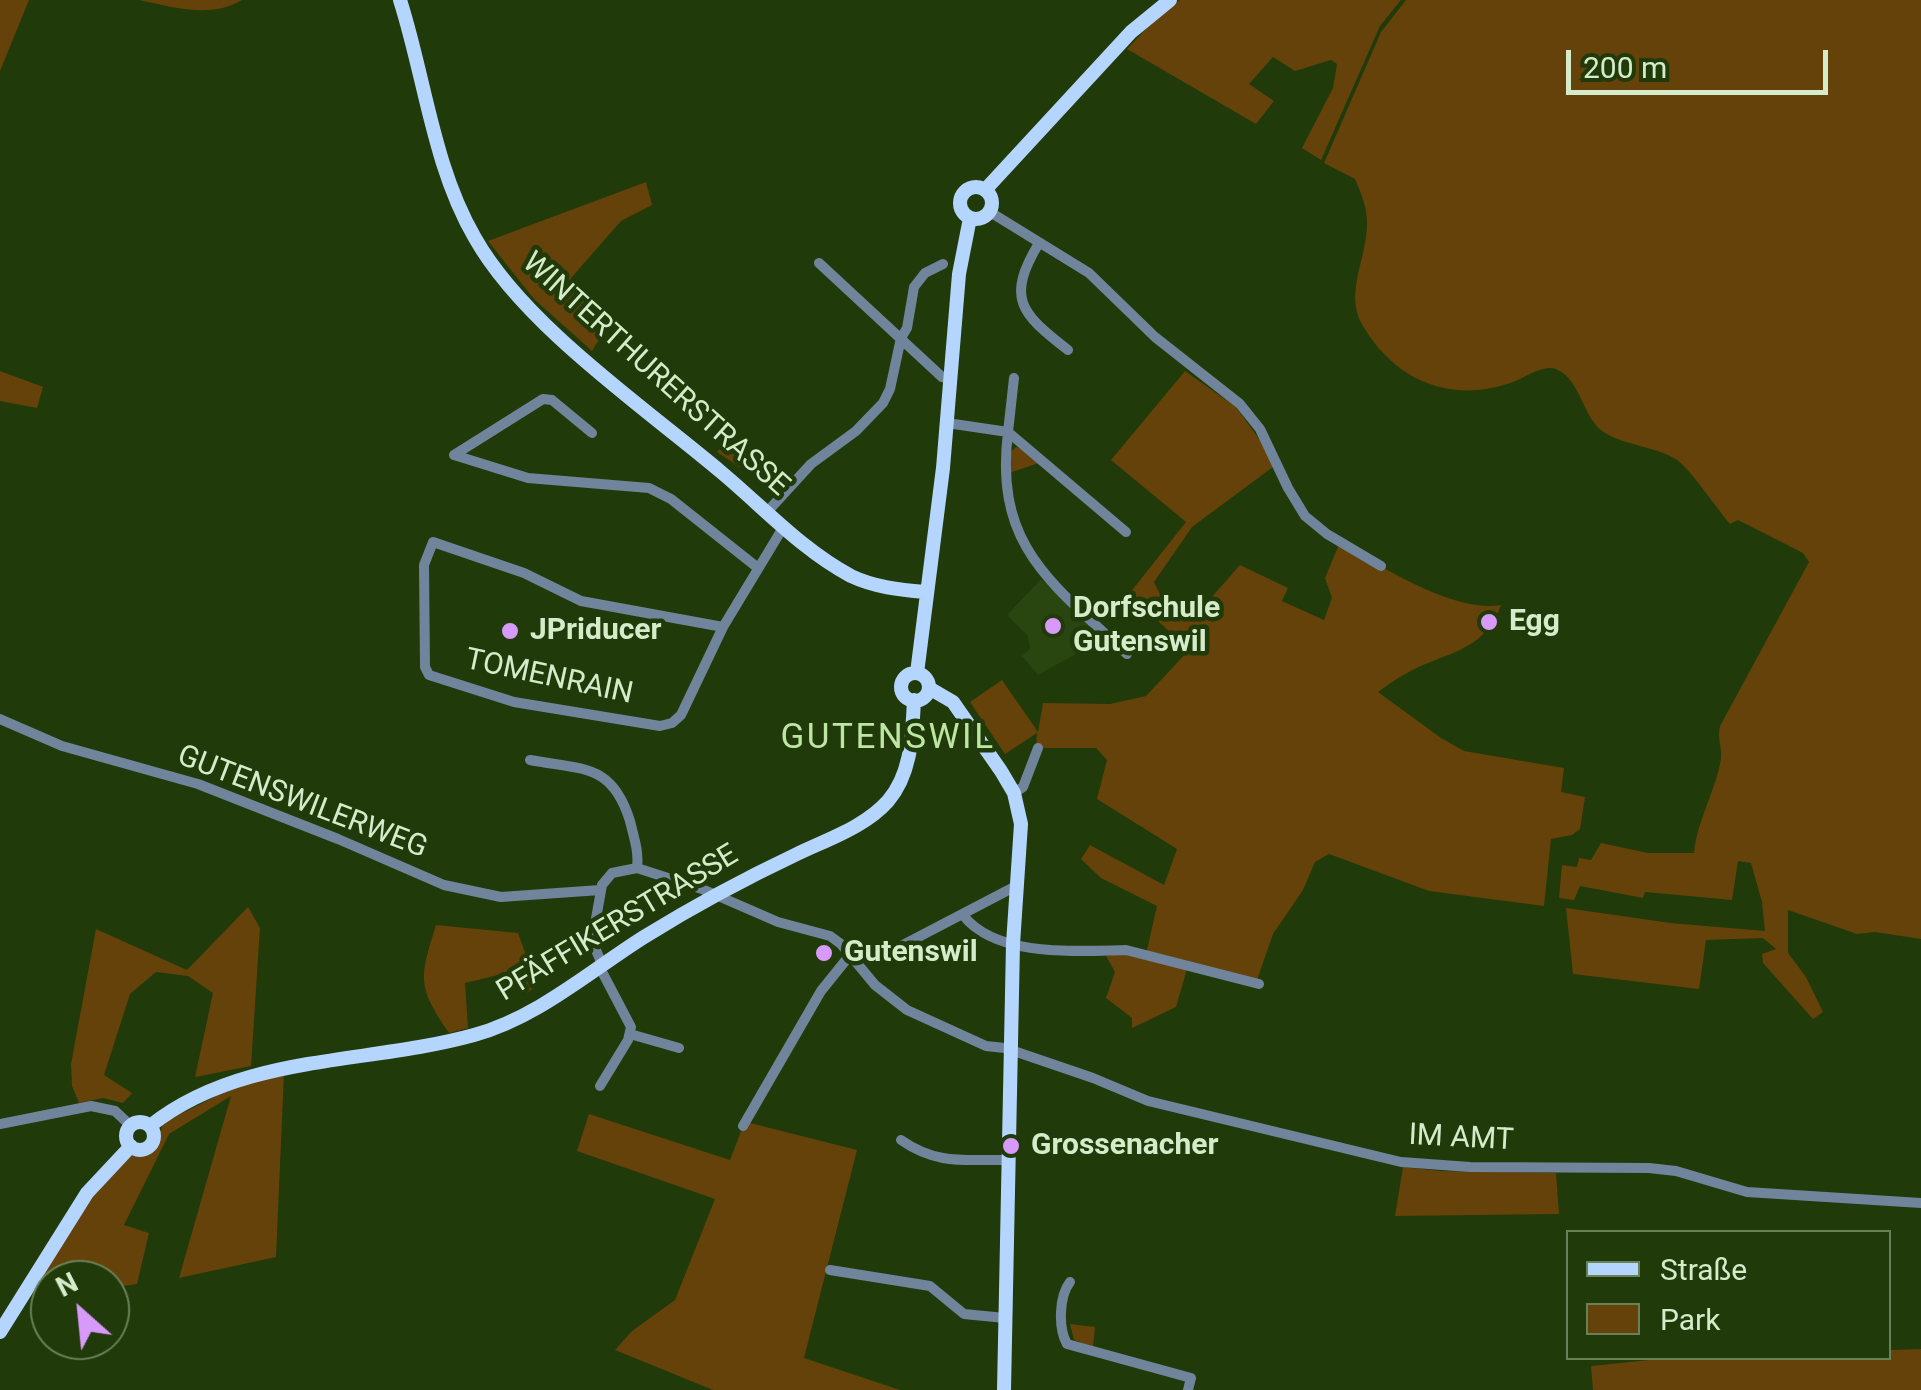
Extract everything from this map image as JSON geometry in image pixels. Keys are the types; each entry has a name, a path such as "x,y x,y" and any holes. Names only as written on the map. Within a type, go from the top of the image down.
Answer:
{"main road":[{"name":"WINTERTHURERSTRASSE","path":"400,0 447,174 486,258 541,319 830,563 865,582 925,592"},
{"path":"985,190 1131,32 1170,0"},
{"path":"972,188 985,190 992,200 990,212 984,218 970,218 961,209 962,196 972,188"},
{"path":"916,673 952,380 959,274 970,218"},
{"path":"929,688 922,698 914,700 905,696 902,686 906,676 916,673 926,678 929,688 953,702 1014,793 1021,824 1011,887 1004,1390"},
{"name":"PFÄFFIKERSTRASSE","path":"131,1146 142,1150 151,1144 154,1132 150,1126 183,1103 259,1074 487,1031 519,1018 714,894 877,812 894,792 906,766 914,700"},
{"path":"0,1332 87,1193 131,1146 127,1134 131,1126 138,1122 150,1126"}],"street":[{"path":"990,212 1088,274 1155,337 1240,404 1260,429 1306,516 1327,534 1381,566"},
{"path":"1039,243 1021,276 1021,299 1042,327 1068,350"},
{"path":"820,263 942,377 952,380"},
{"path":"767,512 811,464 856,430 883,403 901,338 908,328 914,287 925,272 943,264"},
{"path":"1014,378 1005,467 1011,513 1030,557 1055,588 1128,654"},
{"path":"592,433 552,400 543,399 454,455 512,476 650,488 672,499 758,568"},
{"path":"947,423 1008,432 1126,532"},
{"path":"723,627 784,526"},
{"name":"TOMENRAIN","path":"433,542 524,573 581,601 723,627 681,715 674,722 660,726 514,702 429,675 425,667 424,565 433,542"},
{"name":"GUTENSWILERWEG","path":"0,719 62,746 198,784 424,878 472,892 519,898 600,890"},
{"path":"1014,793 1023,787 1038,748"},
{"path":"530,760 593,772 612,783 623,800 637,846 638,868 612,873 600,890 592,941 626,1014 630,1034 600,1086"},
{"name":"IM AMT","path":"638,868 714,894 778,922 830,936 875,985 906,1010 986,1046 1093,1078 1148,1101 1401,1162 1470,1167 1648,1168 1676,1171 1747,1192 1921,1203"},
{"path":"743,1126 820,991 850,954 892,949 1011,887"},
{"path":"963,915 977,929 1010,942 1081,952 1126,950 1259,984"},
{"path":"630,1034 680,1048"},
{"path":"0,1124 91,1106 115,1111 131,1126"},
{"path":"901,1140 921,1154 965,1161 1010,1160"},
{"path":"830,1270 930,1286 964,1314 1006,1318"},
{"path":"1070,1282 1064,1288 1062,1315 1063,1336 1068,1344 1191,1378 1188,1390"}],"shaded area":[{"name":"Dorfschule Gutenswil","path":"1041,579 1101,636 1094,644 1038,675 1022,656 1030,649 1028,636 1007,615"}],"green space":[{"path":"0,0 29,0 0,71"},
{"path":"139,0 242,0 204,10"},
{"path":"1180,0 1401,0 1380,26 1321,160 1302,148 1333,88 1337,64 1331,60 1295,71 1273,57 1249,84 1274,101 1256,124 1127,49 1160,14"},
{"path":"1406,0 1921,0 1921,939 1875,932 1857,934 1788,910 1788,953 1806,977 1823,1012 1813,1019 1763,963 1762,954 1776,949 1763,938 1706,940 1699,989 1573,974 1566,908 1765,931 1751,863 1738,861 1732,900 1645,892 1643,898 1580,886 1574,900 1559,898 1562,865 1577,867 1579,858 1591,860 1601,843 1648,853 1694,853 1719,770 1720,726 1809,562 1803,553 1738,520 1730,524 1677,460 1622,441 1597,427 1571,382 1556,369 1540,370 1490,388 1447,389 1409,374 1376,345 1357,314 1355,301 1366,235 1363,200 1355,179 1324,163 1381,32"},
{"path":"646,182 652,205 621,221 571,278 603,333 592,351 534,299 488,241"},
{"path":"0,371 43,387 37,408 0,401"},
{"path":"1185,371 1236,407 1277,464 1192,527 1154,582 1163,600 1210,599 1240,565 1288,588 1282,601 1324,620 1332,598 1325,578 1340,542 1440,595 1482,606 1501,605 1489,628 1472,643 1415,669 1378,692 1464,751 1564,768 1561,792 1585,797 1580,829 1572,835 1551,839 1544,906 1429,891 1329,854 1315,862 1303,890 1273,934 1257,980 1187,969 1176,1007 1132,1028 1132,1018 1106,998 1115,972 1106,956 1147,950 1157,906 1101,878 1081,859 1090,845 1164,885 1177,849 1097,799 1107,760 1096,748 1036,748 1037,733 1005,754 970,702 1002,680 1038,732 1043,703 1110,704 1146,696 1189,650 1129,594 1186,522 1111,460"},
{"path":"727,441 744,463 764,475 759,480 717,452"},
{"path":"1016,447 1039,463 1009,473 1011,452"},
{"path":"248,907 260,928 251,1066 195,1077 213,993 188,976 156,972 130,994 104,1075 132,1093 123,1103 103,1098 79,1103 72,1086 71,1064 96,929 187,970"},
{"path":"436,925 518,933 537,986 527,993 511,972 465,983 468,1028 449,1033 431,1003 424,981"},
{"path":"284,1073 276,1257 179,1278 231,1096 169,1134 124,1225 149,1233 137,1284 130,1285 130,1260 51,1260 84,1205 131,1156 155,1149 163,1123 232,1088"},
{"path":"589,1114 730,1160 743,1126 750,1123 857,1150 804,1358 900,1390 713,1390 615,1350 632,1331 675,1300 715,1199 577,1151"},
{"path":"1403,1167 1556,1173 1559,1214 1395,1216"},
{"path":"1070,1324 1095,1327 1093,1347 1074,1340"},
{"path":"1921,1349 1921,1390 1593,1390 1591,1366 1650,1360 1891,1360 1891,1350"}],"place":[{"name":"Egg","path":"1489,622"},
{"name":"Dorfschule Gutenswil","path":"1053,626"},
{"name":"JPriducer","path":"510,631"},
{"name":"Gutenswil","path":"824,953"},
{"name":"Grossenacher","path":"1011,1146"}],"district":[{"name":"GUTENSWIL","path":"888,739"}]}
